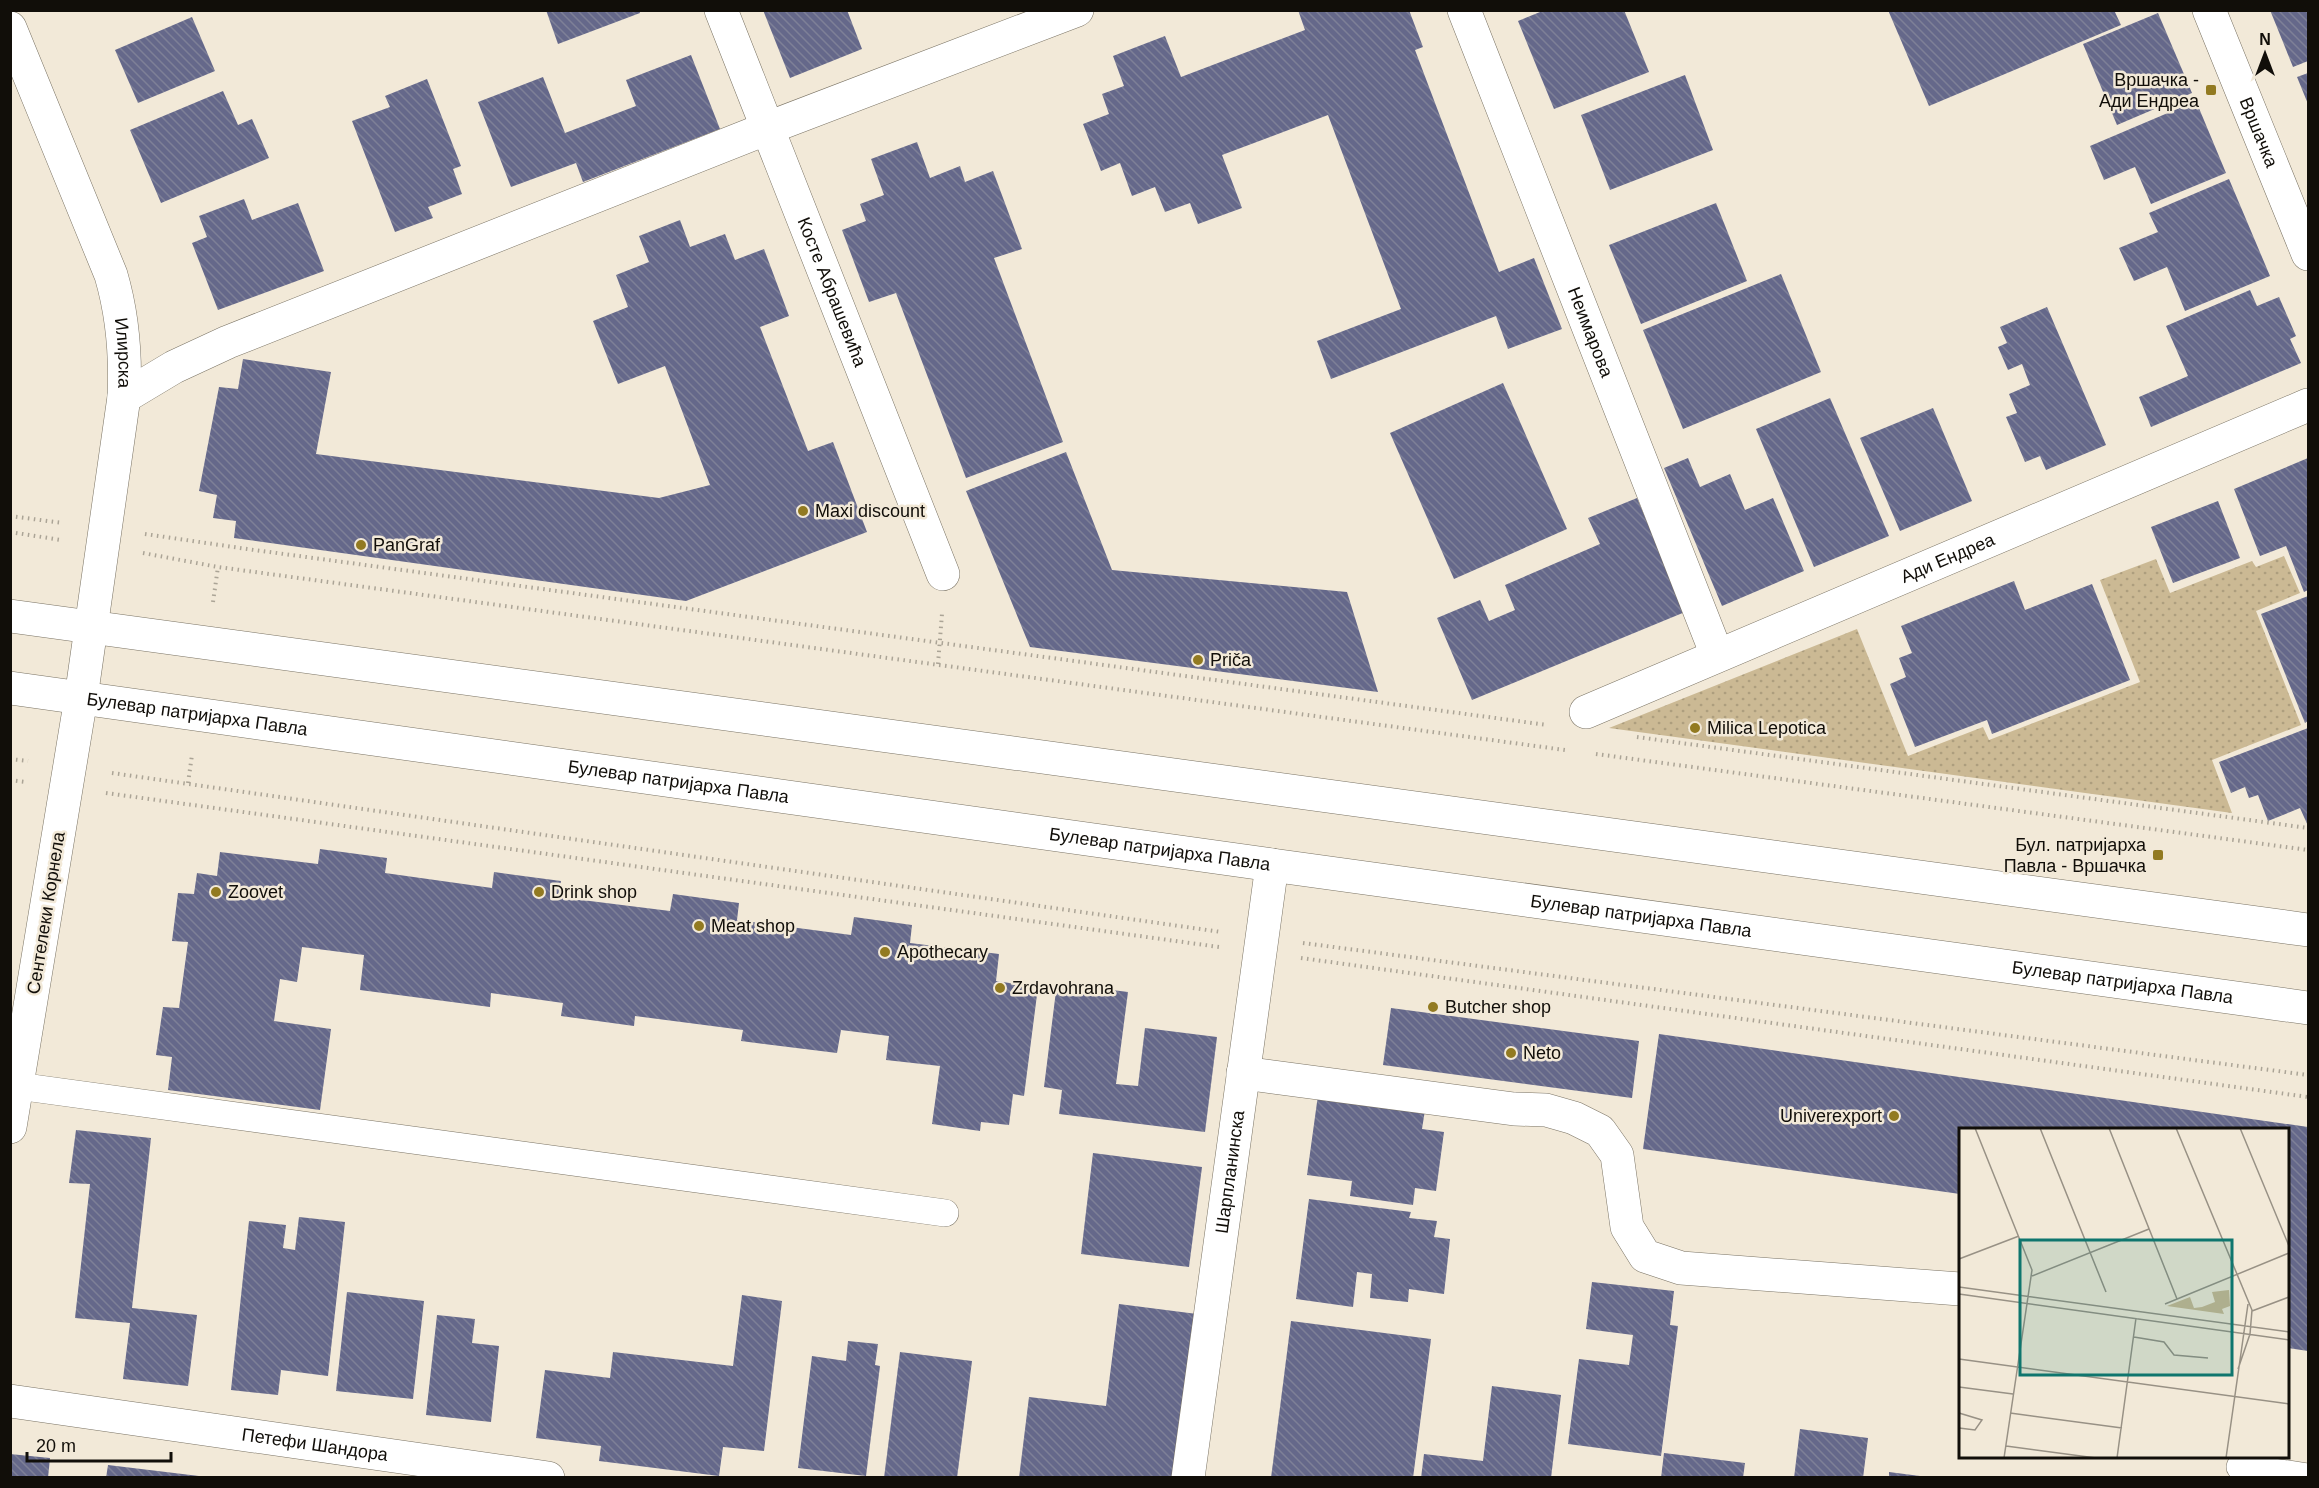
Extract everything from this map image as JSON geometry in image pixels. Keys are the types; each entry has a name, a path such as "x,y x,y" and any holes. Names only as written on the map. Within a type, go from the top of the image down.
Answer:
{"street":[{"name":"Косте Абрашевића","path":"721,10 943,574"},
{"path":"124,397 174,367 228,342 768,128 1077,10"},
{"name":"Неимарова","path":"1464,10 1717,655"},
{"name":"Вршачка","path":"2209,10 2308,254"},
{"name":"Илирска","path":"10,28 111,275 120,308 124,338 124,397 81,698"},
{"name":"Ади Ендреа","path":"1586,712 2308,405"},
{"path":"10,616 2308,930"},
{"name":"Булевар патријарха Павла","path":"10,688 2308,1008"},
{"name":"Сентелеки Корнела","path":"10,1127 14,1086 81,698"},
{"name":"Шарпланинска","path":"1188,1478 1272,865"},
{"path":"1243,1073 1514,1109 1546,1110 1574,1119 1600,1131 1617,1155 1627,1227 1645,1256 1681,1268 1959,1289"},
{"name":"Петефи Шандора","path":"10,1401 548,1478"}],"lane":[{"path":"14,1086 945,1213"},
{"path":"2240,1467 2308,1477"}],"path":[{"path":"10,516 105,537 218,567 1568,750"},
{"path":"10,532 105,537 247,549 1548,725"},
{"path":"938,664 941,643 943,574"},
{"path":"1631,737 2308,828"},
{"path":"1592,753 2308,850"},
{"path":"10,759 68,778 1260,945 2308,1075"},
{"path":"10,780 68,778 1260,945 2308,1097"}],"shaded area":[{"path":"2284,556 2300,593 2256,611 2301,725 2212,760 2232,813 1609,728 1857,629 1908,756 1983,727 1989,740 2140,682 2100,580 2156,559 2170,593 2252,561 2256,567"}],"building":[{"path":"546,10 639,10 640,13 558,44"},
{"path":"763,10 847,10 862,49 790,78"},
{"path":"1298,10 1409,10 1423,47 1415,50 1499,272 1534,258 1562,329 1508,349 1496,316 1331,379 1317,341 1401,309 1328,115 1222,155 1242,208 1198,224 1190,203 1165,212 1155,187 1132,196 1120,163 1101,171 1083,124 1109,114 1102,94 1124,86 1113,56 1165,36 1181,77 1305,30"},
{"path":"1545,10 1624,10 1649,72 1554,109 1518,21"},
{"path":"1888,10 2114,10 2121,25 1929,106"},
{"path":"2270,10 2308,10 2308,61 2293,67"},
{"path":"2158,13 2192,93 2117,125 2083,44"},
{"path":"192,17 215,71 138,103 115,50"},
{"path":"691,55 720,129 583,182 576,163 511,187 478,102 543,77 565,133 636,106 626,80"},
{"path":"2308,73 2308,104 2297,77"},
{"path":"1685,75 1713,150 1610,190 1581,115"},
{"path":"427,79 461,166 453,169 462,194 428,207 433,218 395,232 352,121 390,107 385,96"},
{"path":"223,91 238,125 252,119 269,158 161,203 130,130"},
{"path":"2196,101 2226,173 2151,204 2135,167 2104,180 2090,146"},
{"path":"917,142 930,178 960,166 965,182 993,171 1022,249 994,258 1063,442 966,478 896,293 869,302 842,230 866,221 860,204 884,195 871,159"},
{"path":"2229,179 2270,276 2185,311 2167,267 2134,281 2119,248 2158,232 2149,213"},
{"path":"244,199 252,220 298,203 324,271 218,310 192,243 207,237 199,216"},
{"path":"1716,203 1747,281 1641,324 1609,245"},
{"path":"680,220 690,247 725,234 735,260 764,249 789,316 760,327 808,451 833,442 867,532 686,601 234,538 236,521 213,518 217,495 199,491 219,387 238,389 243,359 331,372 316,454 659,498 710,485 665,366 618,384 593,321 628,307 616,275 649,262 639,236"},
{"path":"1781,274 1821,372 1683,429 1643,330"},
{"path":"2250,290 2257,306 2279,297 2296,336 2290,339 2301,363 2151,427 2139,397 2188,376 2166,326"},
{"path":"2047,307 2106,445 2046,470 2040,456 2025,462 2006,417 2017,413 2009,394 2030,385 2022,364 2008,370 1998,347 2007,343 2000,327"},
{"path":"1503,383 1567,529 1454,579 1390,433"},
{"path":"1830,398 1889,536 1814,567 1756,429"},
{"path":"1933,408 1972,501 1900,531 1860,438"},
{"path":"1066,452 1112,570 1347,592 1378,692 1030,647 966,491"},
{"path":"1688,458 1700,487 1730,474 1745,510 1773,498 1804,571 1722,606 1664,468"},
{"path":"2308,458 2308,590 2304,592 2286,546 2260,556 2234,489"},
{"path":"1637,498 1685,612 1472,700 1437,618 1480,600 1489,621 1515,610 1505,585 1600,544 1588,518"},
{"path":"2218,501 2240,558 2173,583 2151,527"},
{"path":"2014,581 2025,610 2092,584 2130,680 1992,734 1987,720 1915,747 1890,684 1906,677 1899,658 1912,653 1901,626"},
{"path":"2308,596 2308,721 2305,723 2261,614"},
{"path":"2308,728 2308,826 2300,808 2268,821 2258,795 2249,798 2245,787 2231,793 2219,762"},
{"path":"320,849 387,858 385,873 492,888 494,872 561,881 558,897 670,911 673,894 739,903 737,920 851,935 854,917 912,925 910,943 999,954 996,981 1038,987 1024,1096 1013,1094 1009,1125 981,1122 980,1131 932,1124 940,1066 886,1060 889,1036 841,1030 837,1053 741,1041 743,1030 635,1016 634,1026 561,1016 563,1003 491,993 490,1007 360,990 364,955 302,947 297,982 280,979 274,1021 331,1029 320,1110 168,1090 172,1057 156,1055 163,1007 179,1008 188,942 172,941 178,893 194,894 197,873 217,876 220,852 318,864"},
{"path":"1057,983 1128,992 1116,1084 1138,1086 1145,1028 1217,1037 1205,1132 1059,1114 1062,1090 1044,1087"},
{"name":"Neto","path":"1391,1008 1639,1041 1632,1098 1383,1065"},
{"name":"Univerexport","path":"1659,1034 2308,1127 2308,1351 2289,1348 2289,1128 1959,1128 1959,1194 1643,1149"},
{"path":"1318,1095 1425,1110 1422,1129 1444,1132 1436,1191 1415,1188 1413,1205 1350,1196 1352,1181 1307,1175"},
{"path":"76,1130 151,1138 132,1308 197,1315 188,1386 123,1379 130,1323 75,1318 90,1184 69,1183"},
{"path":"1093,1153 1202,1167 1189,1267 1081,1254"},
{"path":"1309,1199 1411,1212 1409,1218 1437,1221 1434,1237 1450,1239 1444,1294 1409,1289 1408,1302 1370,1298 1372,1274 1357,1272 1353,1307 1296,1299"},
{"path":"299,1217 345,1222 328,1376 281,1370 278,1395 231,1390 249,1221 286,1225 283,1248 295,1250"},
{"path":"1592,1282 1674,1291 1670,1325 1678,1326 1661,1456 1568,1444 1579,1359 1629,1365 1633,1335 1586,1329"},
{"path":"347,1292 424,1301 413,1399 336,1391"},
{"path":"742,1295 782,1301 764,1451 723,1447 719,1476 599,1461 601,1446 536,1438 545,1370 610,1378 613,1352 733,1366"},
{"path":"1119,1304 1197,1314 1176,1478 1019,1478 1029,1397 1106,1406"},
{"path":"437,1315 475,1319 472,1343 499,1346 491,1422 426,1415"},
{"path":"1291,1321 1431,1339 1413,1478 1271,1478"},
{"path":"848,1341 878,1344 875,1365 880,1366 866,1476 798,1468 812,1356 846,1361"},
{"path":"900,1352 972,1361 957,1478 884,1478"},
{"path":"1492,1386 1561,1395 1551,1478 1421,1478 1424,1454 1483,1461"},
{"path":"1800,1429 1868,1438 1863,1478 1794,1478"},
{"path":"1664,1453 1745,1463 1743,1478 1661,1478"},
{"path":"10,1454 50,1458 48,1478 10,1478"},
{"path":"108,1465 199,1476 198,1478 106,1478"},
{"path":"1889,1472 1920,1476 1920,1478 1889,1478"}],"place":[{"name":"Вршачка - Ади Ендреа","path":"2211,90"},
{"name":"Maxi discount","path":"803,511"},
{"name":"PanGraf","path":"361,545"},
{"name":"Priča","path":"1198,660"},
{"name":"Milica Lepotica","path":"1695,728"},
{"name":"Бул. патријарха Павла - Вршачка","path":"2158,855"},
{"name":"Zoovet","path":"216,892"},
{"name":"Drink shop","path":"539,892"},
{"name":"Meat shop","path":"699,926"},
{"name":"Apothecary","path":"885,952"},
{"name":"Zrdavohrana","path":"1000,988"},
{"name":"Butcher shop","path":"1433,1007"},
{"name":"Neto","path":"1511,1053"},
{"name":"Univerexport","path":"1894,1116"}]}
